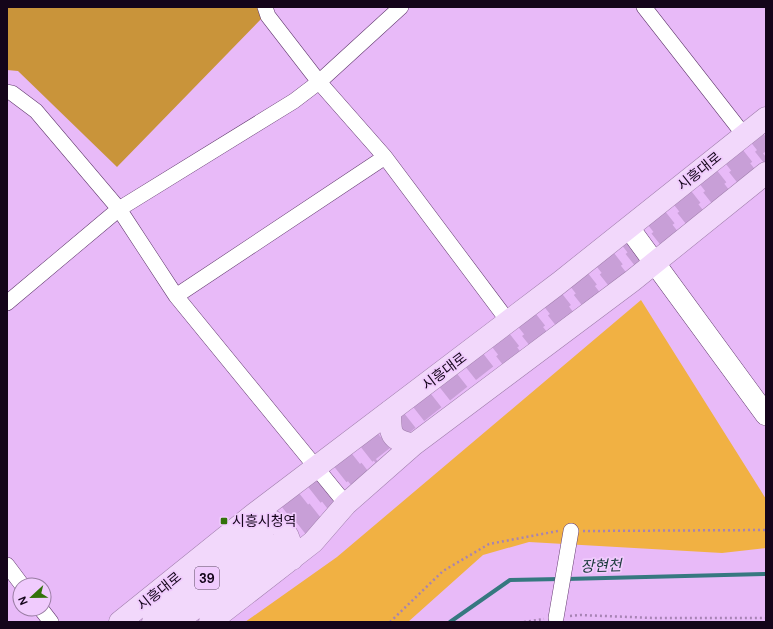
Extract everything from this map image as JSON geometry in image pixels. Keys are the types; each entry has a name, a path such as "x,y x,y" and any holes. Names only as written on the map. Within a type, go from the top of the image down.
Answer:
{"main road":[{"name":"시흥대로","path":"120,622 253,515 629,228 766,118"},
{"path":"210,622 313,542 346,504 414,445 655,263 766,174"},
{"path":"390,411 390,429 394,436 401,442 414,445"},
{"path":"253,515 271,519 284,529 291,543 292,558"},
{"name":"시흥대로","path":"153,622 267,541 177,622"}],"street":[{"path":"265,7 268,16 319,82 385,157 508,321"},
{"path":"7,303 119,210 294,101 319,82 401,7"},
{"path":"644,7 744,135"},
{"path":"7,92 12,93 36,110 119,210 176,296 346,504"},
{"path":"176,296 385,157"},
{"path":"629,228 766,415"},
{"path":"556,618 570,531"},
{"path":"7,565 16,577"}],"path":[{"path":"524,622 580,615 654,618 766,618"}],"shaded area":[{"path":"7,7 261,7 264,16 117,167 18,71 7,70"},
{"path":"641,300 766,499 766,548 722,553 529,542 483,555 408,622 245,622 337,557"}],"waterway":[{"name":"장현천","path":"566,579 766,574"},
{"name":"장현천","path":"450,622 510,580 560,579"}],"tunnel":[{"path":"262,535 766,137"},
{"path":"503,365 766,157"},
{"path":"273,546 379,463"}],"place":[{"name":"시흥시청역","path":"224,521"}]}
